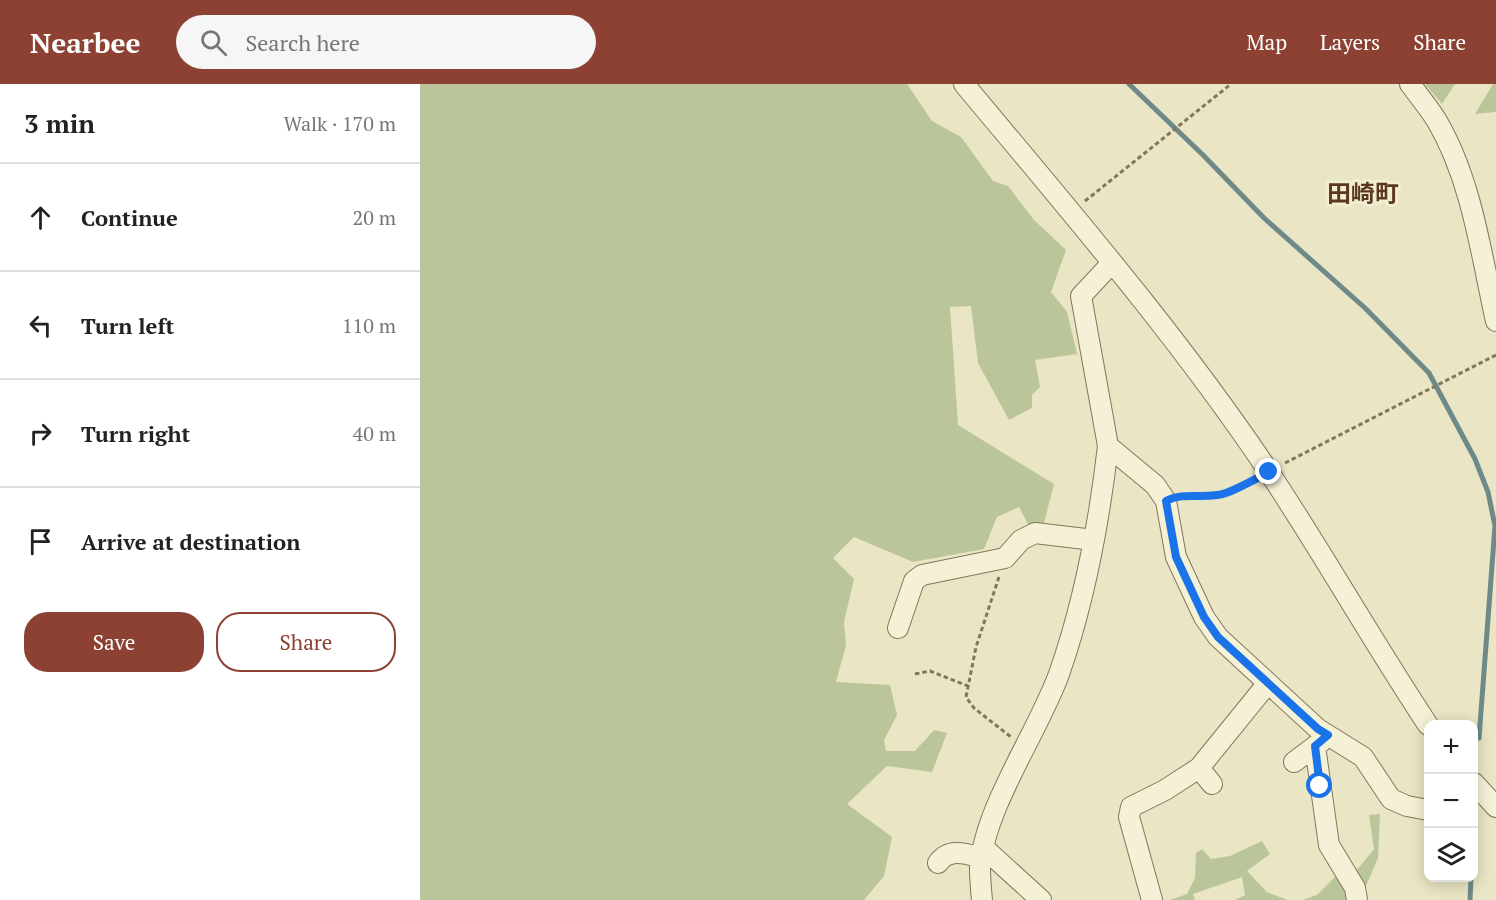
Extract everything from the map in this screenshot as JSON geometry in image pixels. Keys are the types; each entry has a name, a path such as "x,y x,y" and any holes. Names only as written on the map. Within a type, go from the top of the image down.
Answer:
{"street":[{"path":"964,84 1071,213 1210,390 1269,472 1425,720"},
{"path":"1410,84 1436,120 1457,164 1468,195 1496,321"},
{"path":"982,900 980,867 992,820 1058,677 1078,616 1094,540 1108,446 1081,296 1111,264"},
{"path":"1108,446 1155,485 1166,501 1176,557 1204,617 1218,637 1318,729 1322,741 1329,846 1355,888 1357,900"},
{"path":"898,628 914,581 922,575 1005,558 1021,540 1035,533 1094,540"},
{"path":"1152,900 1129,817 1131,807 1165,790 1199,768 1268,683"},
{"path":"1294,762 1322,741"},
{"path":"1322,741 1363,758 1391,799 1407,806 1424,809"},
{"path":"1199,768 1212,784"},
{"path":"938,863 949,854 984,853 1041,900"}],"path":[{"path":"1071,213 1231,84"},
{"path":"1166,501 1175,496 1225,493 1431,386 1496,355"},
{"path":"1005,558 976,647 966,697 974,708 1025,748"},
{"path":"915,674 930,671 968,686"}],"green space":[{"path":"420,84 907,84 932,121 961,137 993,181 1008,186 1034,220 1066,250 1051,292 1067,312 1077,354 1035,360 1040,387 1032,395 1032,408 1009,420 978,363 971,306 950,307 958,425 1054,484 1044,523 1029,526 1019,507 997,517 984,549 913,562 854,537 833,558 854,579 844,622 846,645 836,682 890,685 897,715 884,740 886,751 915,751 934,730 947,733 932,772 887,766 847,804 892,837 884,876 864,900 420,900"},
{"path":"1425,84 1455,84 1442,104"},
{"path":"1493,84 1496,84 1496,112 1475,114"},
{"path":"1380,814 1378,858 1360,900 1302,900 1317,895 1335,877 1356,871 1374,849 1369,815"},
{"path":"1262,841 1270,854 1247,871 1267,892 1288,900 1235,900 1245,895 1242,877 1193,894 1195,900 1170,900 1187,894 1195,878 1196,853 1202,849 1211,859 1230,856"}],"waterway":[{"path":"1129,84 1264,218 1365,308 1429,373 1475,459 1488,492 1495,526 1479,738"},
{"path":"1470,900 1471,882"}],"district":[{"name":"田崎町","path":"1363,194"}],"route":[{"path":"1269,472 1225,493 1175,496 1166,501 1176,557 1204,617 1218,637 1318,729 1328,735 1315,746 1320,786"}]}
